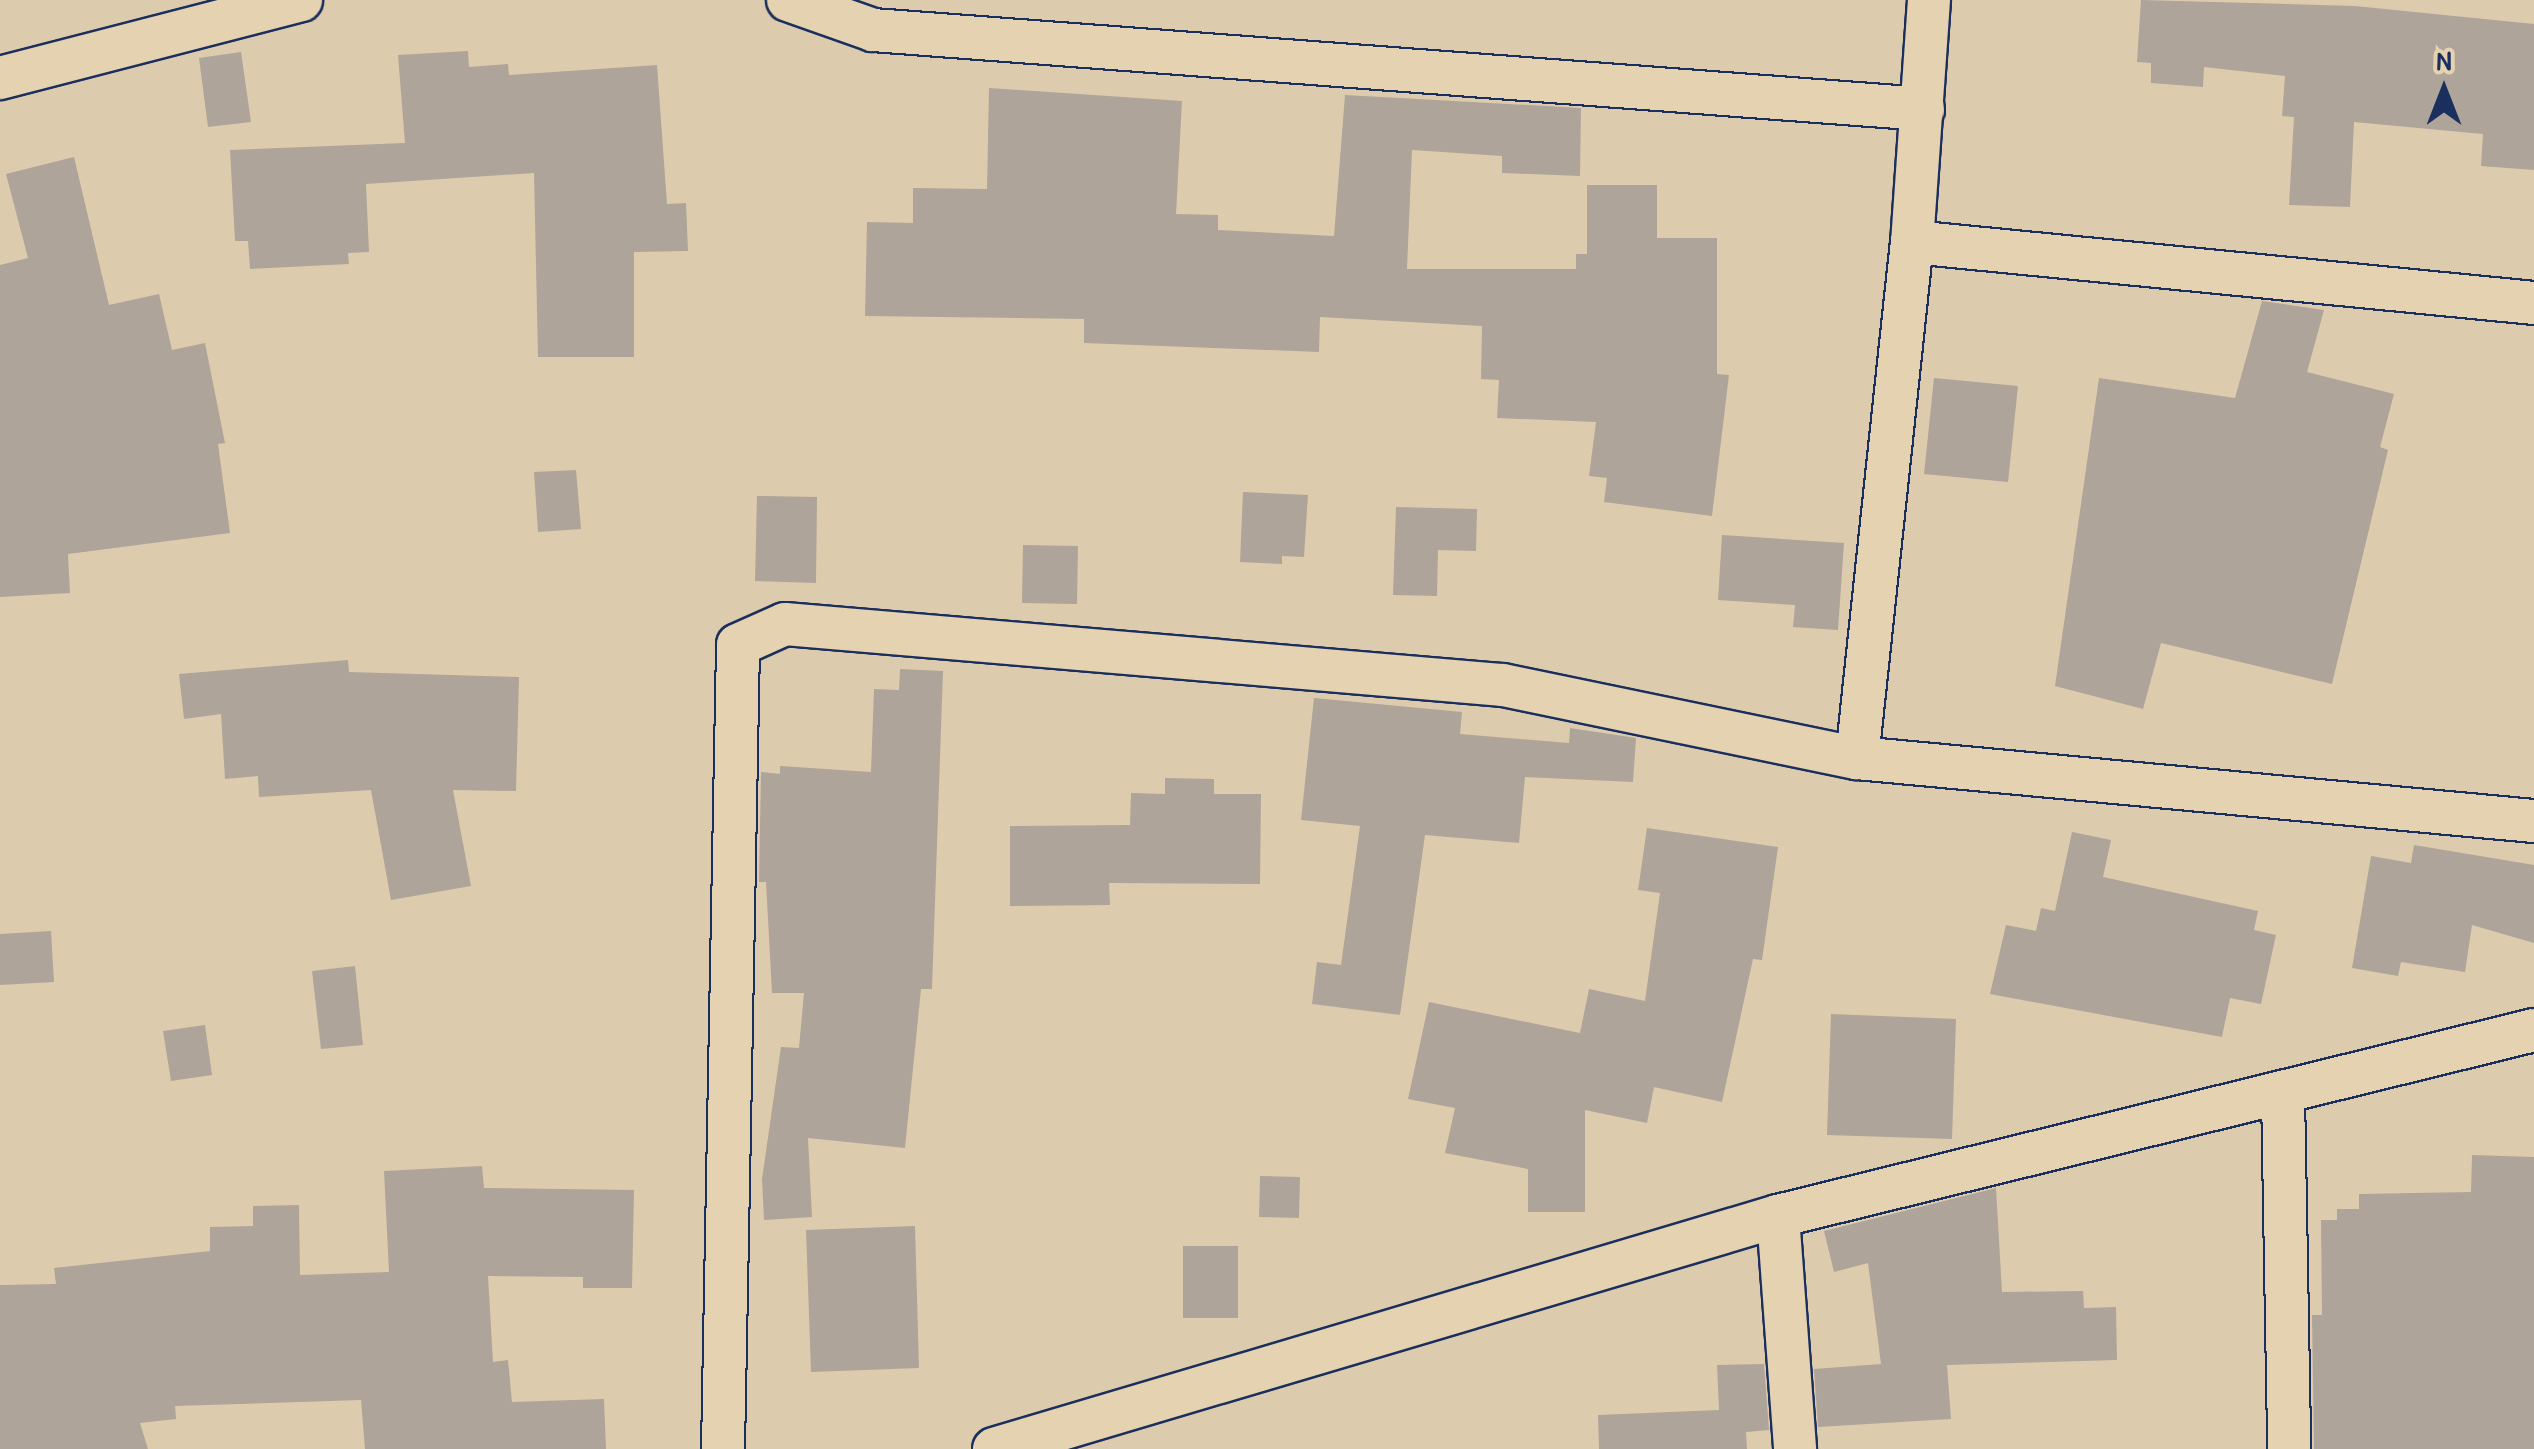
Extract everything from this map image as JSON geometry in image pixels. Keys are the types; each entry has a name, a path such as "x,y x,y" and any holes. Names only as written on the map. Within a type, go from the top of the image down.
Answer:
{"street":[{"path":"0,78 301,0"},
{"path":"788,0 873,30 1923,110"},
{"path":"1857,758 1912,242 1928,0"},
{"path":"1912,242 2534,303"},
{"path":"723,1449 738,645 786,624 1503,685 1857,758 2534,821"},
{"path":"994,1449 1778,1216 2534,1030"},
{"path":"2283,1092 2289,1449"},
{"path":"1778,1216 1795,1449"}],"building":[{"path":"2141,0 2355,6 2534,24 2534,170 2481,166 2483,134 2354,122 2350,207 2289,205 2294,117 2282,116 2285,76 2204,67 2203,87 2151,83 2151,63 2137,62"},
{"path":"468,51 469,67 508,64 509,75 657,65 667,204 686,203 688,251 634,252 634,357 538,357 534,173 366,184 369,252 348,253 349,264 250,269 248,241 235,241 230,150 405,143 398,55"},
{"path":"241,52 251,122 208,127 199,58"},
{"path":"989,88 1182,101 1176,214 1218,215 1218,230 1334,236 1345,95 1581,108 1580,176 1502,173 1502,156 1412,150 1407,269 1576,269 1576,254 1587,254 1587,185 1657,185 1657,238 1717,238 1717,374 1729,375 1712,516 1604,502 1607,478 1589,476 1596,422 1497,418 1499,380 1481,379 1482,326 1320,317 1319,352 1084,343 1084,319 865,316 867,222 913,223 913,188 987,189"},
{"path":"74,157 109,305 159,294 172,350 205,343 225,443 218,444 230,533 68,554 70,593 0,597 0,265 28,258 6,174"},
{"path":"2262,301 2324,310 2307,372 2394,394 2380,447 2388,450 2332,684 2161,643 2143,709 2055,686 2099,378 2235,398"},
{"path":"1934,378 2018,386 2008,482 1924,474"},
{"path":"576,470 581,529 538,532 534,472"},
{"path":"1243,492 1308,495 1304,557 1282,556 1282,564 1240,562"},
{"path":"757,496 817,497 816,583 755,581"},
{"path":"1396,507 1477,509 1476,551 1438,550 1437,596 1393,595"},
{"path":"1722,535 1844,543 1838,630 1793,627 1795,605 1718,600"},
{"path":"1023,545 1078,546 1077,604 1022,603"},
{"path":"348,660 349,672 519,677 516,791 453,790 471,886 391,900 371,790 259,797 258,776 225,779 221,714 184,719 179,674"},
{"path":"900,669 943,671 932,989 921,989 905,1148 808,1138 812,1217 764,1220 762,1179 781,1047 799,1048 804,993 772,993 766,882 759,882 761,772 780,774 780,766 871,772 874,689 899,690"},
{"path":"1314,698 1462,712 1460,734 1569,743 1570,728 1636,738 1633,782 1525,777 1519,843 1425,835 1400,1015 1312,1004 1317,962 1341,965 1360,826 1301,820"},
{"path":"1165,778 1214,779 1214,794 1261,794 1260,884 1109,883 1110,905 1010,906 1010,826 1130,825 1131,793 1165,794"},
{"path":"1647,828 1778,847 1762,960 1753,959 1722,1102 1654,1087 1647,1123 1585,1110 1585,1212 1528,1212 1528,1169 1445,1153 1455,1108 1408,1099 1429,1002 1580,1033 1589,989 1645,1001 1660,893 1638,890"},
{"path":"2072,832 2111,840 2103,877 2258,911 2254,930 2276,935 2261,1004 2230,998 2222,1037 1990,994 2006,925 2036,931 2041,908 2055,911"},
{"path":"2414,845 2534,865 2534,943 2472,925 2465,972 2401,962 2398,976 2352,968 2371,856 2411,863"},
{"path":"51,931 54,982 0,985 0,934"},
{"path":"355,966 363,1045 321,1049 312,971"},
{"path":"1831,1014 1956,1019 1952,1139 1827,1135"},
{"path":"205,1025 212,1075 171,1081 163,1031"},
{"path":"2472,1155 2534,1157 2534,1449 2314,1449 2312,1315 2322,1315 2321,1220 2337,1220 2337,1209 2359,1209 2359,1194 2471,1192"},
{"path":"482,1166 484,1188 634,1190 632,1288 583,1288 583,1277 488,1276 493,1362 508,1360 512,1402 604,1399 606,1449 365,1449 361,1400 175,1406 176,1419 140,1423 148,1449 0,1449 0,1285 56,1284 54,1268 210,1251 210,1227 253,1226 253,1206 299,1205 300,1275 389,1272 384,1171"},
{"path":"1260,1176 1300,1177 1299,1218 1259,1217"},
{"path":"1996,1188 2002,1292 2083,1291 2084,1308 2116,1307 2117,1360 1947,1365 1951,1419 1818,1427 1814,1369 1881,1364 1868,1263 1834,1272 1824,1231"},
{"path":"915,1226 919,1368 811,1372 806,1230"},
{"path":"1183,1246 1238,1246 1238,1318 1183,1318"},
{"path":"1764,1364 1769,1430 1746,1432 1747,1449 1599,1449 1598,1415 1719,1410 1717,1365"}]}
